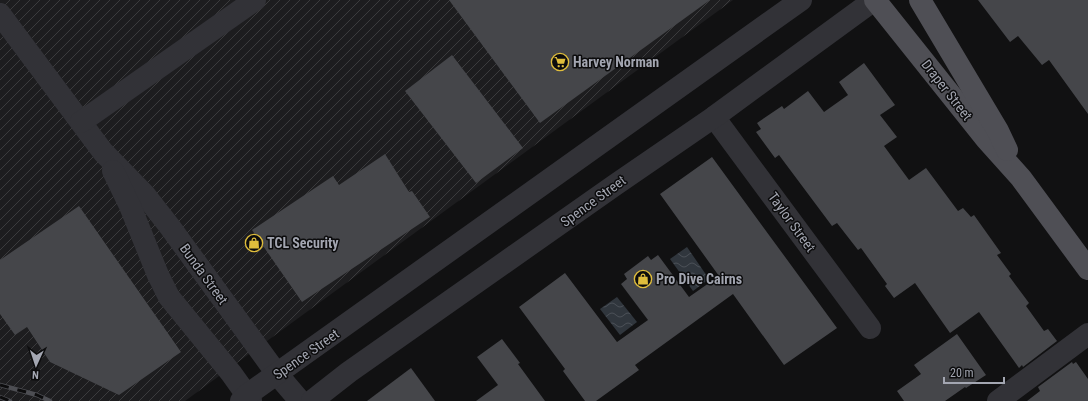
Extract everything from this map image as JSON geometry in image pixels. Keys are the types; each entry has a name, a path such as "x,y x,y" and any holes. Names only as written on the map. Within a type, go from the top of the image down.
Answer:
{"main road":[{"name":"Draper Street","path":"874,0 986,139 1021,178 1088,269"},
{"name":"Draper Street","path":"920,0 998,131 1021,178"}],"street":[{"path":"81,122 256,0"},
{"name":"Spence Street","path":"246,399 277,374 801,0"},
{"name":"Spence Street","path":"312,401 349,372 714,117 874,0"},
{"name":"Bunda Street","path":"0,14 103,152 145,195 162,216 277,374 300,401"},
{"name":"Taylor Street","path":"714,117 870,328"},
{"name":"Bunda Street","path":"103,152 130,206 148,254 169,296 246,399"},
{"path":"998,401 1088,334"}],"shaded area":[{"path":"0,0 733,0 185,401 0,401"}],"water":[{"path":"687,247 709,279 693,291 670,259"},
{"path":"617,297 637,322 620,335 600,309"}],"building":[{"name":"Harvey Norman","path":"449,0 710,0 540,123"},
{"path":"978,0 1088,0 1088,114 1049,60 1042,65 1018,36 1010,42"},
{"path":"452,55 523,148 476,183 405,91"},
{"path":"864,63 895,105 880,115 897,137 884,146 909,180 926,168 958,211 963,208 971,217 974,215 1001,253 997,255 1011,274 1009,276 1029,303 1026,306 1044,331 1048,329 1057,341 1023,367 1022,365 1019,368 979,312 950,333 915,283 894,298 885,286 887,284 861,248 858,250 837,223 832,226 779,155 775,158 756,132 761,129 757,123 782,106 784,109 808,91 824,112 848,95 839,82"},
{"path":"385,154 409,192 412,191 430,217 302,302 252,230 333,176 339,185"},
{"path":"712,157 837,328 784,365 733,294 635,365 639,370 596,401 585,401 563,371 565,369 519,307 565,273 617,342 648,320 621,284 627,279 624,274 648,256 651,260 658,255 689,297 719,276 660,194"},
{"path":"79,206 181,352 119,395 50,362 27,327 15,335 0,314 0,260"},
{"path":"957,334 986,375 945,401 904,401 897,391 921,374 914,365"},
{"path":"502,339 545,401 476,401 498,385 477,357"},
{"path":"1072,362 1073,364 1076,362 1088,379 1088,401 1027,401 1040,391 1038,387"},
{"path":"411,368 435,401 367,401"}],"railway":[{"path":"0,385 37,395 50,401"},
{"path":"0,397 10,401"}],"place":[{"name":"Harvey Norman","path":"560,62"},
{"name":"TCL Security","path":"254,243"},
{"name":"Pro Dive Cairns","path":"643,279"}]}
